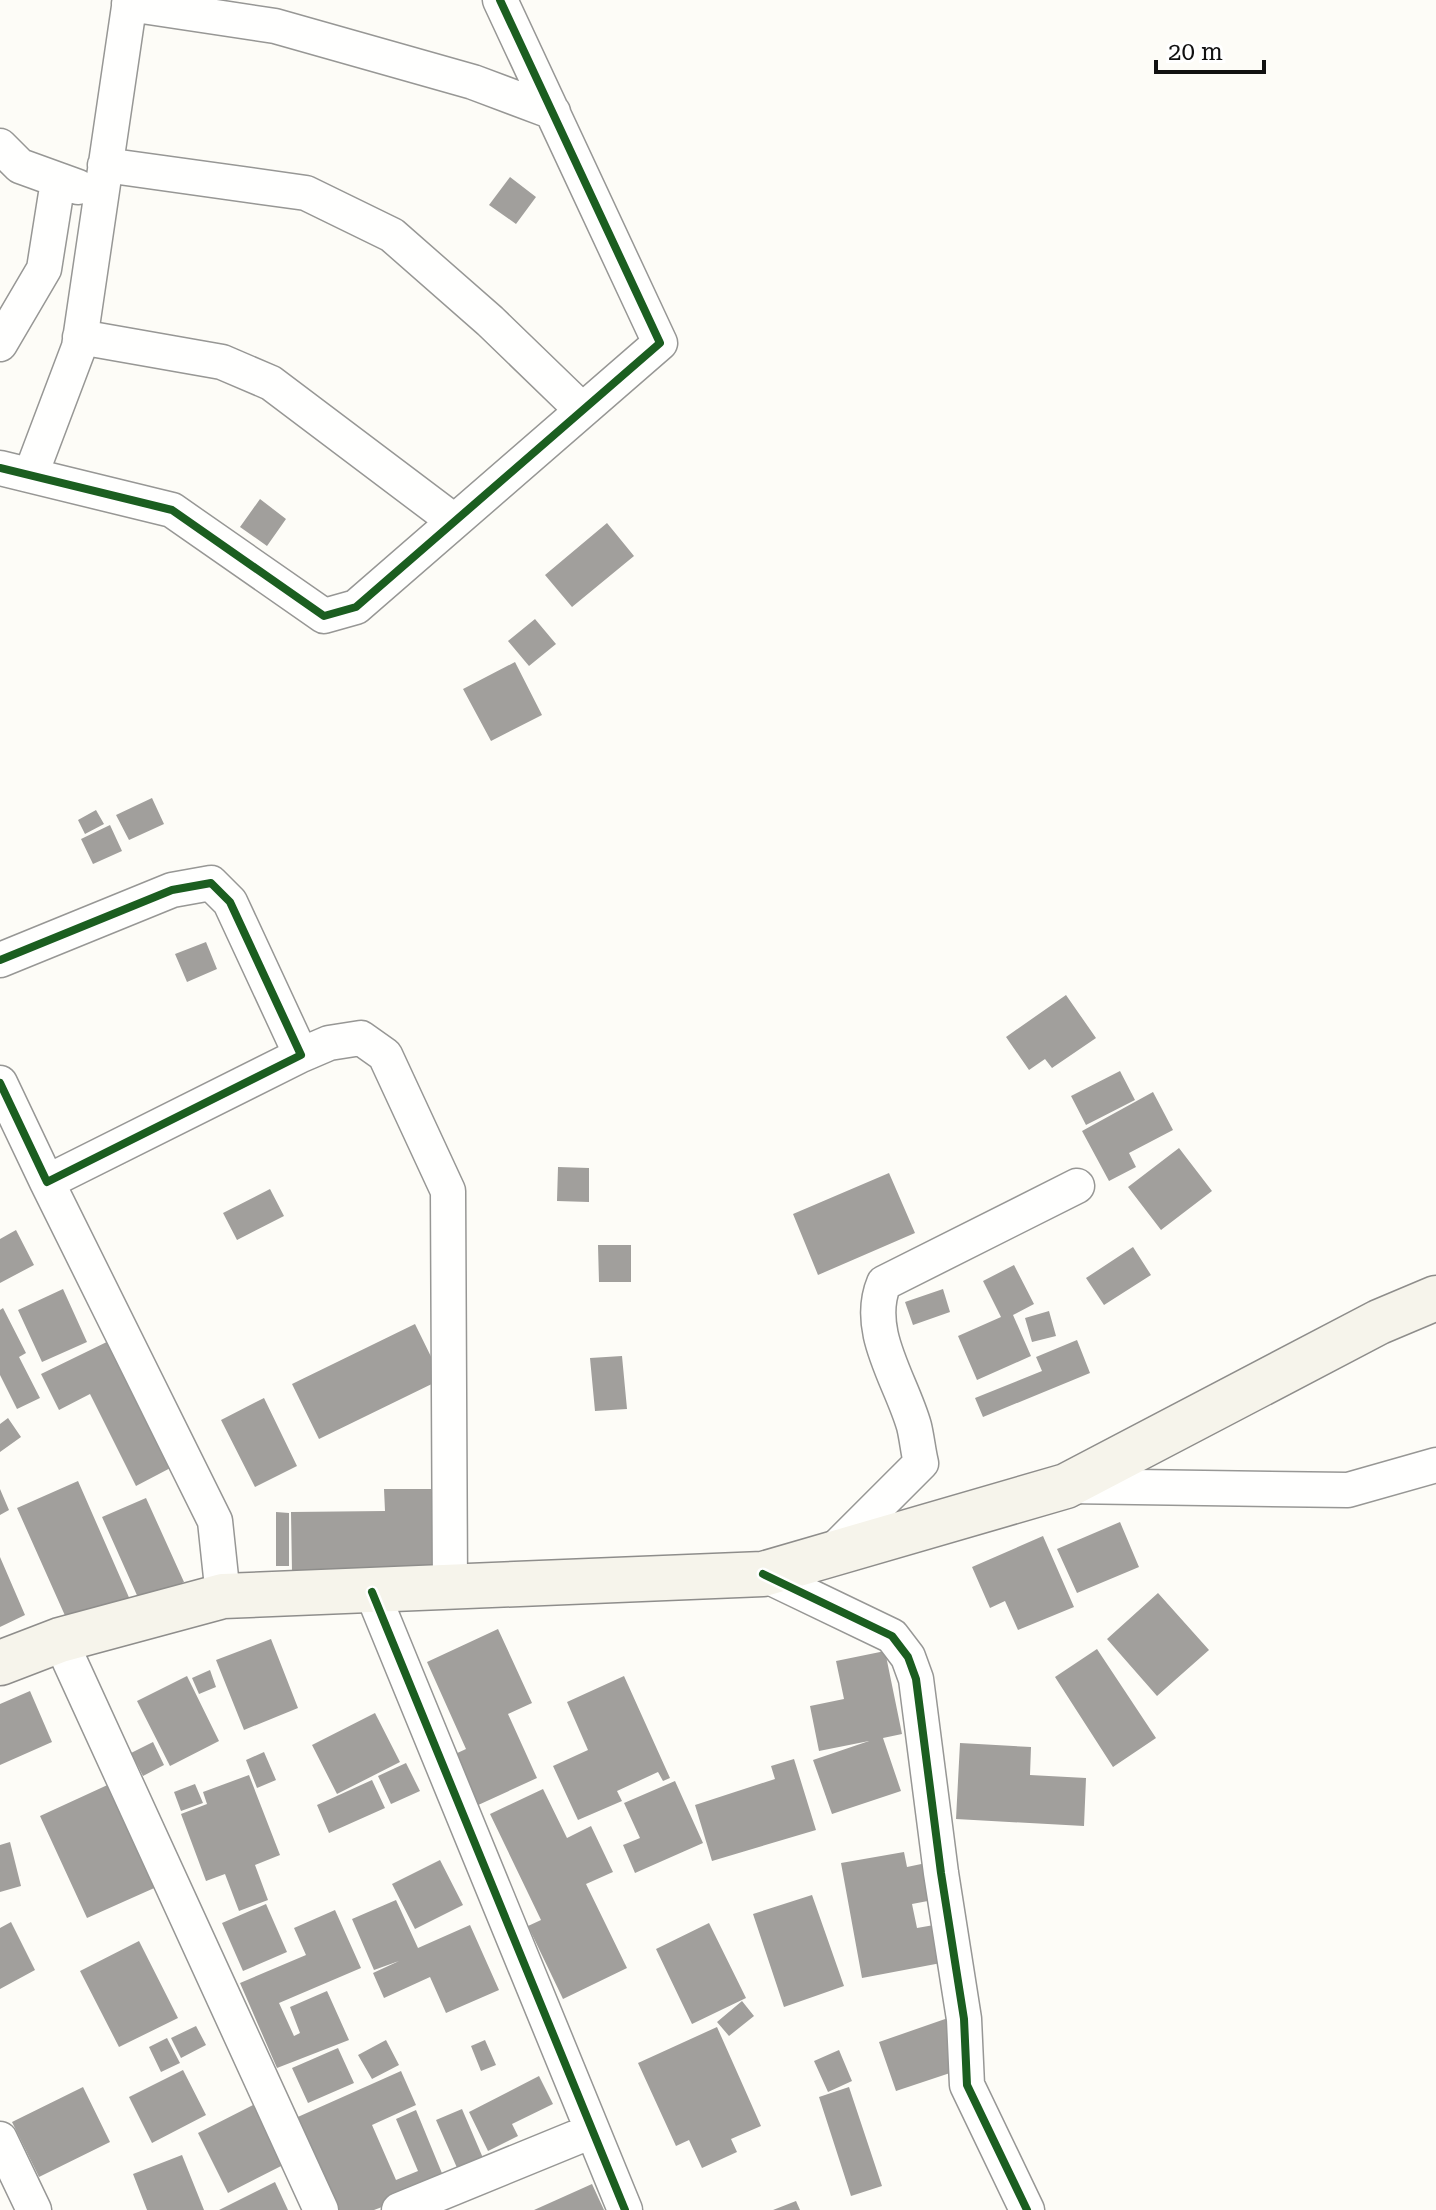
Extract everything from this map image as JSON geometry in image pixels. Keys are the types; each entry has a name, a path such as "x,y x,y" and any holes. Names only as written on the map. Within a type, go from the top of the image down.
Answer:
{"main road":[{"path":"0,1663 60,1640 223,1596 763,1574 1066,1486 1379,1322 1436,1298"}],"street":[{"path":"500,0 553,112 660,343 356,607 324,616 172,510 15,471 80,337 130,2 275,26 473,82 553,112"},
{"path":"0,146 20,166 58,181 103,179 306,193 392,235 490,321 582,410"},
{"path":"0,344 44,269 58,181"},
{"path":"80,337 222,362 271,383 454,521"},
{"path":"0,960 172,890 211,883 230,902 301,1055"},
{"path":"47,1182 329,1043 361,1038 385,1055 448,1191 450,1588"},
{"path":"0,1083 215,1521 223,1596"},
{"path":"829,1555 921,1463 914,1425 881,1338 876,1302 884,1283 1077,1186"},
{"path":"1066,1486 1348,1490 1436,1465"},
{"path":"763,1574 892,1636 908,1657 916,1679 964,2019 967,2085 1027,2210"},
{"path":"372,1592 625,2210"},
{"path":"60,1640 321,2210"},
{"path":"399,2210 592,2131"},
{"path":"0,2139 34,2210"}],"building":[{"path":"510,177 536,197 516,224 489,205"},
{"path":"260,499 286,519 267,546 240,527"},
{"path":"607,523 634,556 572,607 545,575"},
{"path":"535,619 556,644 529,666 508,641"},
{"path":"515,662 542,715 491,741 463,689"},
{"path":"152,798 164,824 129,840 116,815"},
{"path":"96,810 104,824 85,834 78,820"},
{"path":"110,825 122,851 93,864 81,839"},
{"path":"206,942 217,969 187,982 175,954"},
{"path":"1066,995 1096,1038 1052,1068 1045,1059 1029,1070 1006,1037"},
{"path":"1120,1071 1135,1100 1086,1125 1071,1096"},
{"path":"1153,1092 1173,1130 1129,1153 1136,1167 1109,1181 1082,1131"},
{"path":"1179,1148 1212,1191 1161,1230 1128,1187"},
{"path":"558,1167 589,1168 589,1202 557,1201"},
{"path":"889,1173 915,1233 818,1275 793,1214"},
{"path":"270,1189 284,1216 237,1240 223,1213"},
{"path":"16,1230 34,1265 0,1283 0,1239"},
{"path":"598,1245 631,1245 631,1282 599,1282"},
{"path":"1133,1247 1151,1275 1104,1305 1086,1278"},
{"path":"1014,1265 1034,1304 1013,1315 1031,1356 977,1380 958,1336 1001,1317 983,1281"},
{"path":"63,1289 87,1342 42,1362 18,1310"},
{"path":"943,1289 950,1312 913,1325 905,1302"},
{"path":"3,1308 26,1353 19,1357 40,1398 17,1409 0,1375 0,1310"},
{"path":"1049,1311 1056,1336 1032,1342 1025,1318"},
{"path":"415,1324 442,1379 319,1439 292,1384"},
{"path":"117,1337 178,1464 136,1486 90,1394 59,1410 41,1374"},
{"path":"1077,1340 1090,1373 983,1417 975,1398 1042,1371 1036,1357"},
{"path":"622,1356 627,1409 595,1411 590,1358"},
{"path":"264,1398 297,1466 255,1487 221,1420"},
{"path":"8,1418 21,1437 0,1452 0,1424"},
{"path":"78,1481 131,1602 71,1629 17,1508"},
{"path":"0,1489 9,1510 0,1515"},
{"path":"384,1489 440,1489 441,1570 292,1572 291,1512 385,1511"},
{"path":"146,1498 184,1582 140,1602 102,1517"},
{"path":"276,1512 289,1513 289,1566 276,1566"},
{"path":"1120,1522 1139,1567 1077,1593 1057,1549"},
{"path":"1043,1536 1074,1607 1018,1630 1005,1601 990,1608 972,1567"},
{"path":"0,1557 25,1615 0,1627"},
{"path":"1158,1593 1209,1650 1157,1696 1107,1639"},
{"path":"498,1629 532,1703 508,1714 537,1778 476,1806 453,1755 466,1749 427,1662"},
{"path":"271,1639 298,1708 244,1730 216,1660"},
{"path":"1097,1649 1156,1738 1113,1767 1055,1677"},
{"path":"885,1651 902,1734 883,1738 901,1791 832,1814 813,1760 869,1741 819,1751 810,1706 844,1699 836,1661"},
{"path":"210,1670 216,1687 199,1694 192,1678"},
{"path":"187,1676 219,1741 170,1766 137,1701"},
{"path":"624,1676 670,1778 663,1781 658,1772 617,1791 622,1801 578,1820 553,1766 588,1750 567,1702"},
{"path":"30,1691 52,1742 0,1765 0,1704"},
{"path":"375,1713 400,1762 337,1794 312,1745"},
{"path":"153,1742 164,1765 143,1776 131,1753"},
{"path":"960,1743 1031,1747 1030,1775 1086,1778 1084,1826 956,1819"},
{"path":"264,1752 276,1780 257,1788 246,1760"},
{"path":"794,1759 816,1830 712,1861 695,1805 775,1779 771,1766"},
{"path":"406,1763 420,1791 391,1804 378,1776"},
{"path":"249,1775 280,1855 255,1865 268,1900 239,1911 225,1874 206,1881 181,1814 207,1804 203,1792"},
{"path":"372,1780 385,1808 329,1833 317,1805"},
{"path":"675,1781 703,1843 635,1873 623,1845 640,1838 624,1803"},
{"path":"114,1782 161,1885 87,1918 40,1816"},
{"path":"195,1784 203,1803 181,1811 174,1792"},
{"path":"543,1789 567,1838 591,1826 613,1872 586,1884 627,1968 563,1999 528,1926 541,1920 490,1814"},
{"path":"10,1842 21,1886 0,1892 0,1845"},
{"path":"904,1852 907,1867 926,1863 933,1900 912,1904 917,1928 934,1925 941,1963 862,1978 841,1863"},
{"path":"440,1860 463,1905 415,1929 392,1884"},
{"path":"812,1895 844,1986 784,2007 753,1914"},
{"path":"396,1900 418,1948 470,1925 499,1990 446,2013 430,1977 384,1998 373,1973 399,1961 374,1970 352,1919"},
{"path":"266,1904 287,1952 243,1971 222,1923"},
{"path":"335,1910 361,1968 279,2003 294,2036 300,2033 290,2007 327,1991 349,2040 277,2068 240,1983 306,1955 294,1928"},
{"path":"11,1922 35,1970 0,1989 0,1928"},
{"path":"709,1923 746,1998 692,2024 656,1949"},
{"path":"139,1941 178,2018 119,2047 80,1971"},
{"path":"742,2001 754,2016 729,2036 717,2022"},
{"path":"948,2018 965,2068 896,2091 879,2042"},
{"path":"196,2026 206,2045 181,2058 171,2038"},
{"path":"717,2027 761,2126 731,2139 737,2152 702,2168 689,2140 676,2146 638,2063"},
{"path":"167,2038 180,2063 161,2072 149,2047"},
{"path":"386,2040 399,2065 372,2079 358,2055"},
{"path":"485,2040 496,2065 481,2071 471,2046"},
{"path":"338,2048 354,2083 308,2103 292,2068"},
{"path":"839,2050 852,2081 828,2092 814,2061"},
{"path":"183,2070 206,2115 152,2143 129,2097"},
{"path":"401,2071 416,2105 372,2125 396,2180 418,2171 396,2119 416,2110 446,2183 374,2210 331,2210 291,2120"},
{"path":"539,2076 553,2104 512,2124 518,2136 488,2151 469,2112"},
{"path":"83,2087 110,2142 39,2177 12,2122"},
{"path":"849,2087 882,2186 851,2196 819,2097"},
{"path":"261,2101 291,2161 228,2193 198,2133"},
{"path":"462,2109 483,2158 458,2170 436,2120"},
{"path":"182,2155 204,2210 147,2210 133,2174"},
{"path":"275,2182 288,2210 219,2210"},
{"path":"592,2184 604,2210 534,2210"},
{"path":"796,2201 800,2210 773,2210"}],"cycle path":[{"path":"0,468 172,510 324,616 356,607 660,343 500,0"},
{"path":"0,960 172,890 211,883 230,902 301,1055 47,1182 0,1083"},
{"path":"763,1574 892,1636 908,1657 916,1679 964,2019 967,2085 1027,2210"},
{"path":"372,1592 625,2210"}]}
